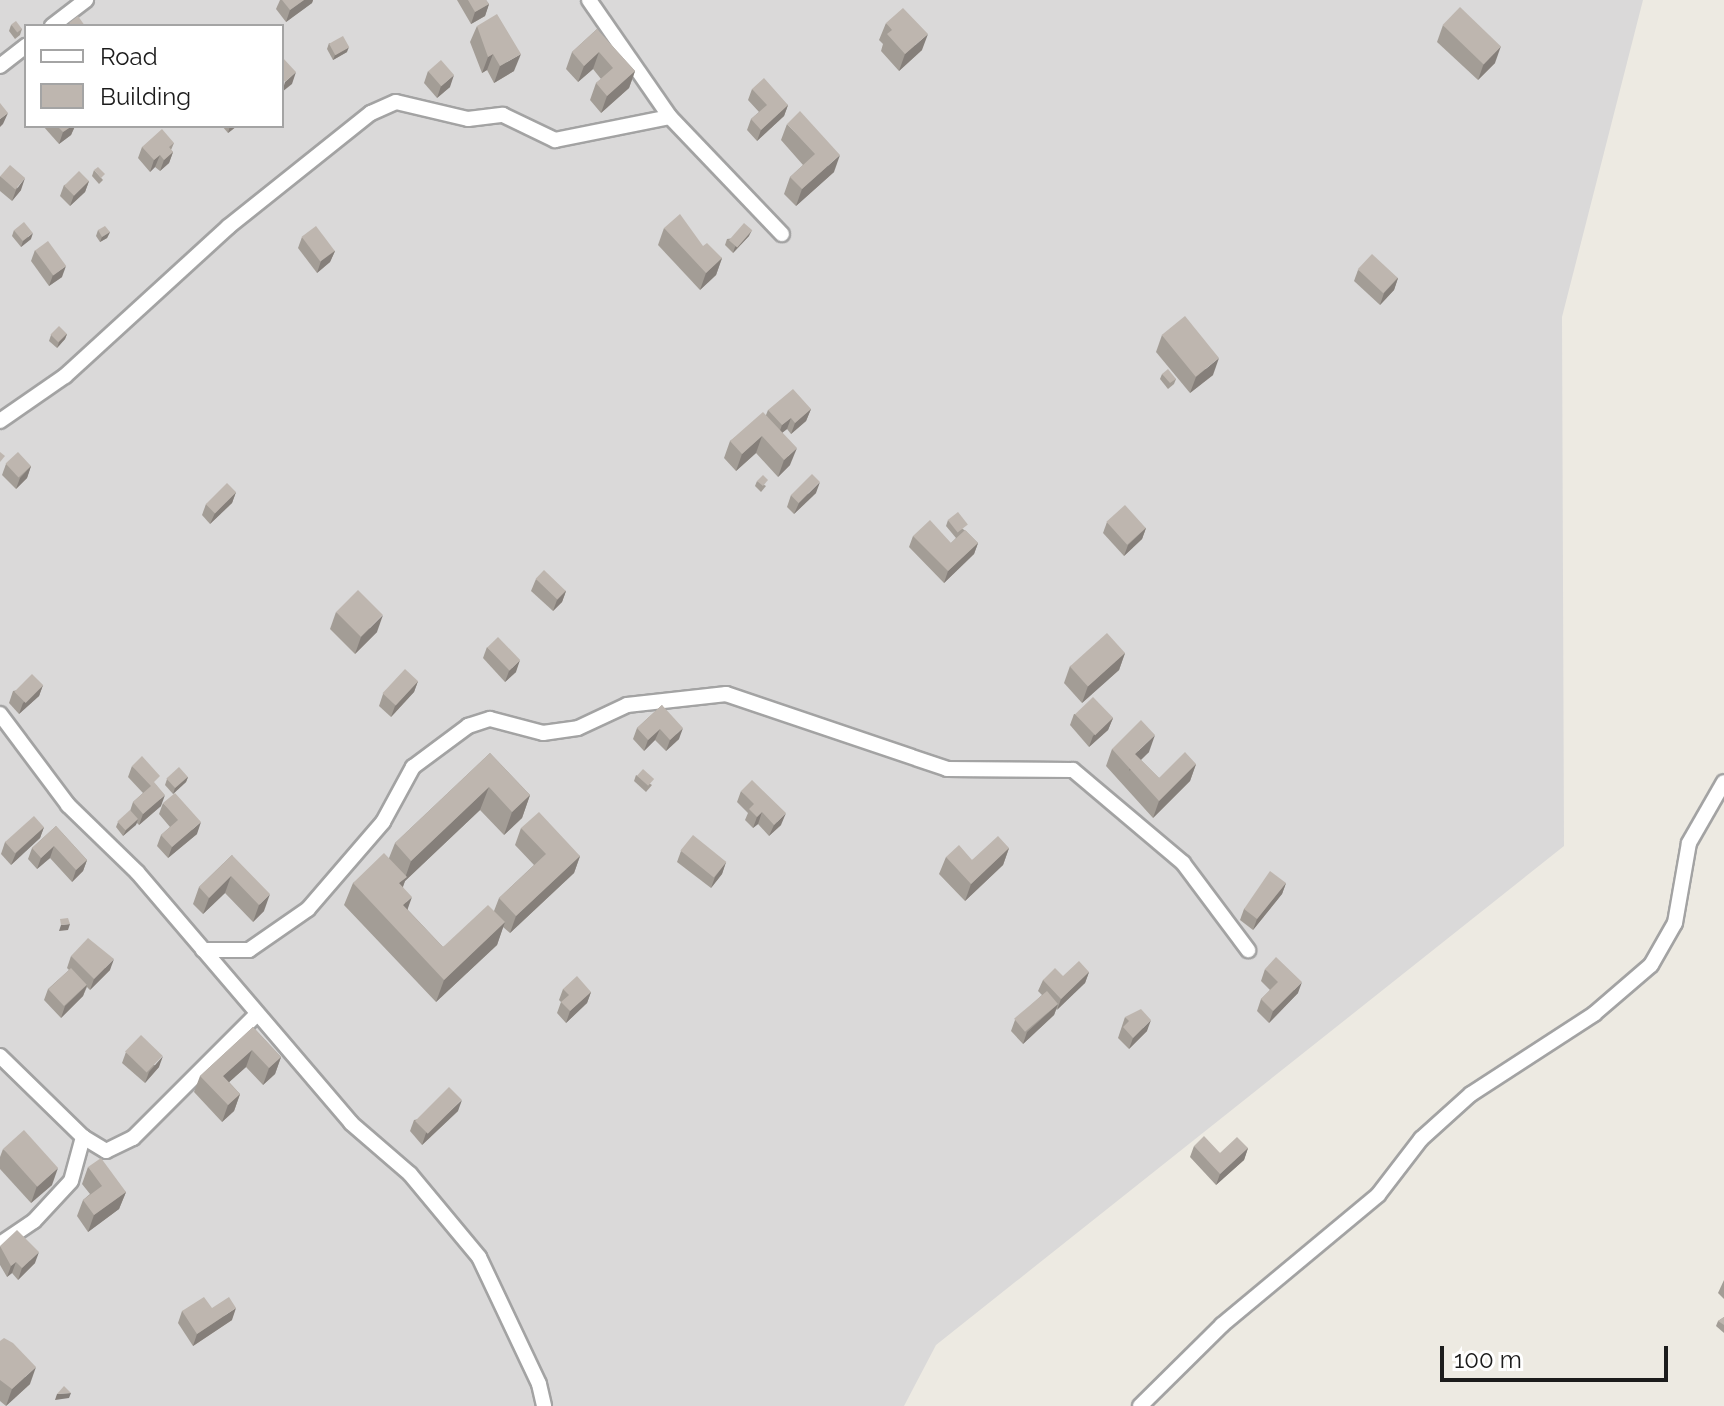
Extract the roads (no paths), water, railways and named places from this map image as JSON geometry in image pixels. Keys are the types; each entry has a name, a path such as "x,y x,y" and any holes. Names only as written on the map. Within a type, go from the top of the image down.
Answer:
{"street":[{"path":"55,24 86,0"},
{"path":"589,0 670,117 782,234"},
{"path":"0,66 24,48"},
{"path":"0,421 65,376 228,227 371,113 396,102 468,119 503,115 555,140 670,117"},
{"path":"203,950 249,950 308,909 383,822 413,767 468,726 490,719 543,733 578,728 627,705 726,694 947,769 1073,770 1183,863 1248,950"},
{"path":"0,714 68,805 137,872 351,1123 410,1174 479,1257 539,1384 544,1406"},
{"path":"1140,1406 1222,1325 1378,1195 1421,1139 1471,1094 1594,1014 1651,965 1675,923 1689,843 1724,782"},
{"path":"0,1056 83,1137 106,1151 122,1147 257,1014"},
{"path":"0,1244 34,1221 71,1181 83,1137"}]}
